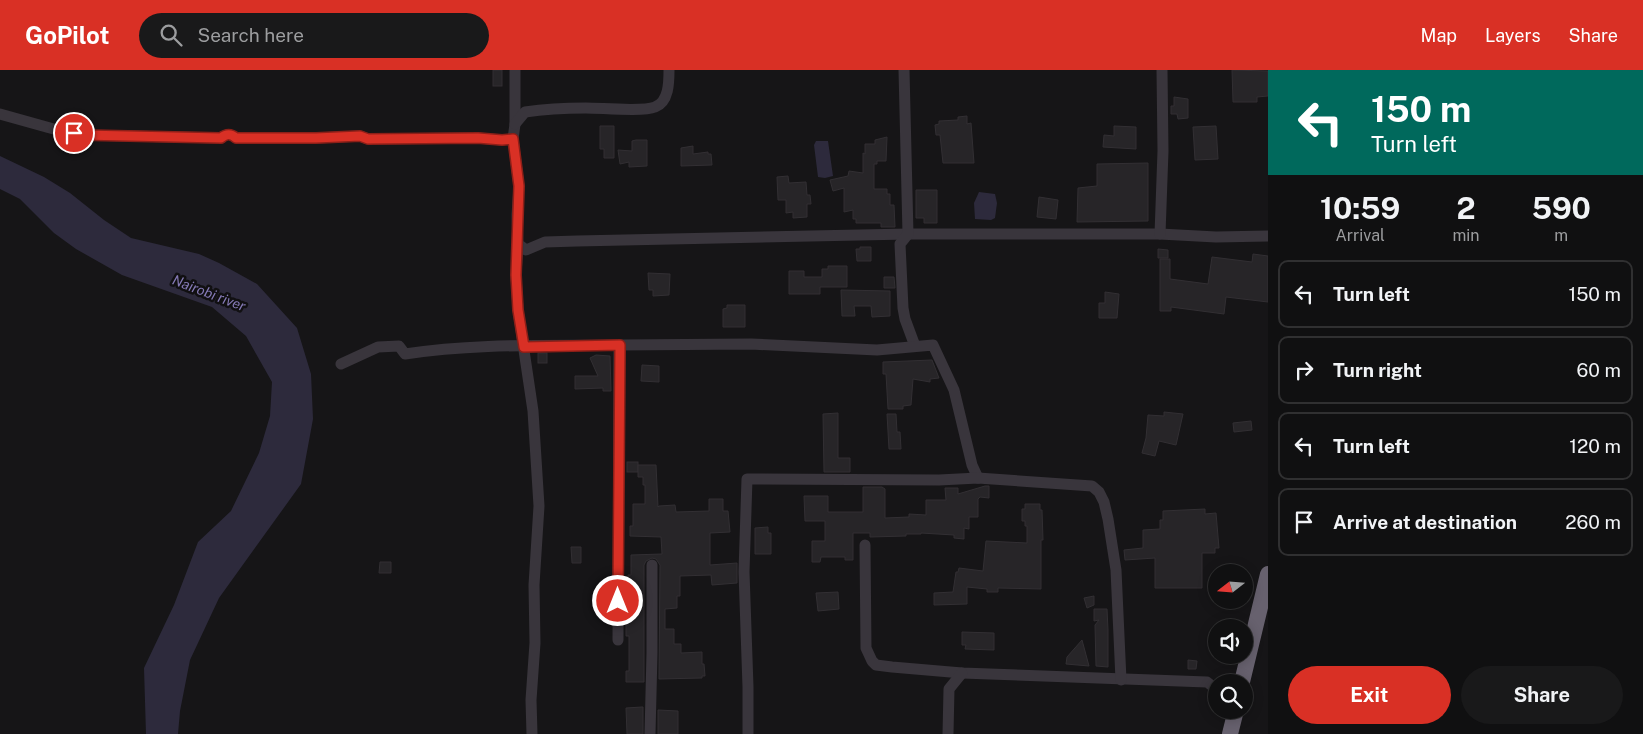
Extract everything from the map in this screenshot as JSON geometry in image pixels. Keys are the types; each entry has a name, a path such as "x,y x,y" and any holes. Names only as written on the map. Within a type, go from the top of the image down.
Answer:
{"highway":[{"path":"1244,674 1268,574"}],"street":[{"path":"515,70 515,124 513,139 519,186 516,284 533,411 538,506 534,585 535,643 531,700 532,734"},
{"path":"515,124 525,112 538,110 656,107 664,99 669,85 669,70"},
{"path":"904,70 908,234 900,244 903,308 905,320 915,346"},
{"path":"1160,234 1163,151 1162,70"},
{"path":"0,114 68,133 80,133 82,135 221,138 226,134 236,138 360,136 368,139 513,139"},
{"path":"518,244 526,250 545,242 908,234 1268,236"},
{"path":"341,364 378,347 399,346 405,354 457,348 620,345 751,344 877,350 933,345 954,390 972,465 978,478"},
{"path":"618,640 620,345"},
{"path":"748,734 744,572 747,480 939,480 978,478 1092,486 1099,492 1104,502 1116,570 1121,680"},
{"path":"865,545 866,648 872,662 882,666 962,673 1208,683"},
{"path":"650,734 652,565"},
{"path":"948,734 949,689 962,673"}],"water":[{"path":"816,141 828,141 833,176 818,177 814,145"},
{"name":"Nairobi river","path":"0,156 44,177 70,193 104,220 131,238 199,254 257,284 297,328 311,374 313,419 301,484 219,598 190,660 180,711 178,734 146,734 144,668 174,605 198,542 231,511 259,453 270,416 272,382 246,336 212,307 122,275 76,249 54,233 20,199 0,189"},
{"path":"979,192 995,194 997,203 995,218 991,220 975,219 974,203"}],"building":[{"path":"493,70 502,70 502,86 493,86"},
{"path":"1232,70 1268,71 1268,96 1257,97 1257,102 1233,102"},
{"path":"1174,97 1188,99 1188,118 1178,119 1177,114 1171,114 1171,106 1174,106"},
{"path":"967,116 967,124 971,123 974,163 943,163 940,135 936,135 935,125 939,124 939,121 958,120 958,117"},
{"path":"600,126 614,126 614,158 604,158 604,149 600,149"},
{"path":"1114,126 1136,127 1136,149 1103,147 1104,135 1114,136"},
{"path":"1216,126 1218,159 1195,160 1193,127"},
{"path":"887,137 886,161 877,161 877,164 874,164 874,189 887,189 887,194 890,194 890,205 894,205 895,227 881,227 881,223 856,223 856,219 853,219 853,210 844,212 844,188 833,191 830,180 848,176 849,171 863,173 865,144 875,144 875,140"},
{"path":"647,140 647,166 629,167 629,162 620,164 618,150 632,151 632,141"},
{"path":"693,146 693,154 708,152 708,154 711,154 712,165 681,166 681,148"},
{"path":"1148,163 1148,221 1077,222 1078,188 1097,186 1097,164"},
{"path":"788,176 789,183 806,182 807,195 810,195 811,204 807,204 807,217 793,218 793,212 786,213 786,200 778,200 777,177"},
{"path":"916,190 937,190 937,223 924,223 924,218 916,218"},
{"path":"1039,197 1058,200 1056,219 1037,217"},
{"path":"860,247 871,247 871,261 857,261 856,249 860,249"},
{"path":"1158,249 1168,250 1168,258 1158,258"},
{"path":"1253,254 1268,256 1268,302 1226,297 1224,314 1171,307 1171,311 1160,311 1160,259 1170,259 1170,279 1208,284 1212,257 1252,262"},
{"path":"828,266 847,266 847,287 820,287 820,294 789,294 789,271 804,271 804,277 822,277 822,269 828,269"},
{"path":"648,273 670,274 669,295 653,296 653,290 649,290"},
{"path":"884,277 894,277 895,288 884,288"},
{"path":"841,290 890,291 890,316 872,317 871,306 854,306 855,316 842,316"},
{"path":"1105,292 1119,294 1117,318 1099,318 1099,303 1105,303"},
{"path":"727,305 745,305 745,327 723,327 723,309 727,308"},
{"path":"538,353 547,353 547,363 538,363"},
{"path":"596,355 610,356 611,391 603,391 603,388 575,389 575,376 598,376 590,358"},
{"path":"932,360 939,378 930,379 930,382 913,379 911,405 903,406 903,409 888,409 886,374 883,374 883,362"},
{"path":"642,365 659,366 659,382 641,381"},
{"path":"1164,412 1183,414 1176,445 1159,441 1155,456 1142,453 1146,438 1148,415 1164,416"},
{"path":"838,413 838,458 850,458 850,472 824,472 823,414"},
{"path":"887,414 896,414 897,432 900,432 901,449 889,449"},
{"path":"1251,421 1252,430 1234,432 1233,423"},
{"path":"627,462 638,462 638,472 627,472"},
{"path":"638,465 656,465 658,507 675,505 676,512 709,511 709,499 723,499 723,511 728,511 730,532 710,533 710,565 737,563 737,583 712,585 711,575 680,576 680,596 677,596 677,608 665,609 665,629 674,629 674,644 681,644 681,653 702,652 705,676 702,676 702,678 659,679 660,565 656,559 652,558 646,561 644,565 644,682 626,682 626,671 629,671 629,636 626,636 626,625 628,625 626,592 628,592 628,575 631,575 631,555 662,554 661,537 630,536 630,526 633,526 633,504 645,504 645,485 643,485 643,477 638,477"},
{"path":"989,486 989,498 980,497 978,499 978,517 969,517 969,529 964,528 964,539 954,538 954,535 921,533 906,534 906,536 870,537 870,533 853,533 853,560 845,560 845,557 821,557 820,562 812,562 812,541 825,541 825,521 805,521 804,496 828,496 828,512 863,512 863,487 882,487 885,489 885,518 909,517 909,514 926,515 926,500 946,500 945,488 958,488 958,494"},
{"path":"1025,504 1040,504 1040,510 1042,510 1041,589 998,588 998,592 987,592 987,589 967,587 967,604 934,605 934,593 953,592 956,572 958,572 959,568 983,571 986,541 1027,543 1027,526 1025,526 1025,521 1022,521 1022,509 1025,509"},
{"path":"1205,509 1205,514 1216,513 1219,548 1215,548 1215,553 1202,553 1202,588 1155,588 1155,558 1125,560 1124,550 1143,548 1143,530 1160,529 1163,511"},
{"path":"768,527 768,533 771,533 771,554 755,554 755,528"},
{"path":"571,547 581,547 581,563 572,563"},
{"path":"380,562 391,562 391,573 379,573"},
{"path":"838,592 839,609 818,611 816,593"},
{"path":"1094,596 1094,605 1087,608 1084,598"},
{"path":"1094,609 1107,609 1108,667 1096,666 1095,625 1099,620 1094,621"},
{"path":"962,632 994,633 994,650 965,649 966,645 962,645"},
{"path":"1082,640 1089,666 1066,664 1067,657"},
{"path":"1188,660 1197,661 1196,669 1188,669"},
{"path":"643,707 643,734 627,734 626,708"},
{"path":"658,710 678,711 678,734 658,734"}],"route":[{"path":"74,133 82,135 221,138 226,134 236,138 330,138 360,136 368,139 513,139 519,186 516,275 518,310 524,347 620,345 618,601"}]}
